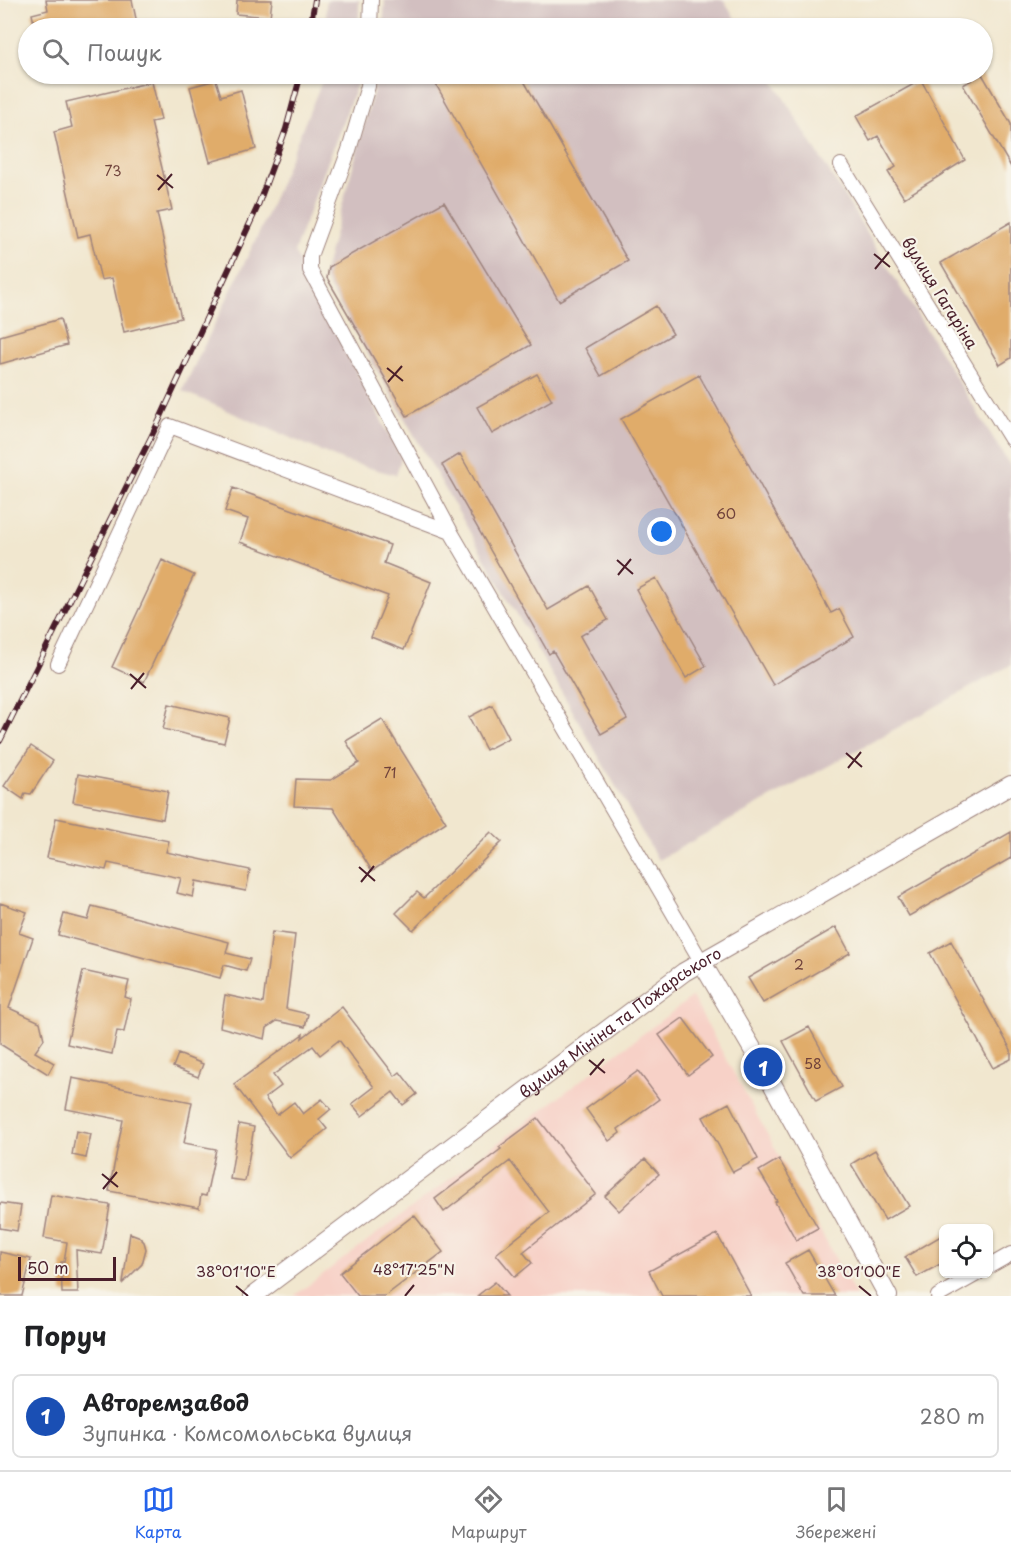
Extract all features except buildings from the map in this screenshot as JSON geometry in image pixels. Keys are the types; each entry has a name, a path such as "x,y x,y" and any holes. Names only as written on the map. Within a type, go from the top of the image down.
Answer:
{"street":[{"path":"370,18 371,0"},
{"path":"368,84 349,150 310,256 310,270 451,532 763,1067 888,1296"},
{"name":"вулиця Гагаріна","path":"841,165 1011,439"},
{"path":"58,664 170,426 451,532"},
{"name":"вулиця Мініна та Пожарського","path":"253,1296 663,986 701,961 1011,785"},
{"path":"993,1264 1011,1254"},
{"path":"938,1296 970,1278"}],"shaded area":[{"path":"326,0 359,0 359,18 326,18"},
{"path":"385,0 724,0 735,18 384,18"},
{"path":"321,84 357,84 294,252 401,458 396,475 344,461 182,391 260,231"},
{"path":"375,84 775,84 1011,467 1011,665 658,860 323,276"},
{"path":"692,997 856,1296 294,1296"}],"railway":[{"path":"312,18 315,0"},
{"path":"0,741 159,421 257,208 286,129 298,84"}],"place":[{"name":"Авторемзавод","path":"763,1067"}]}
